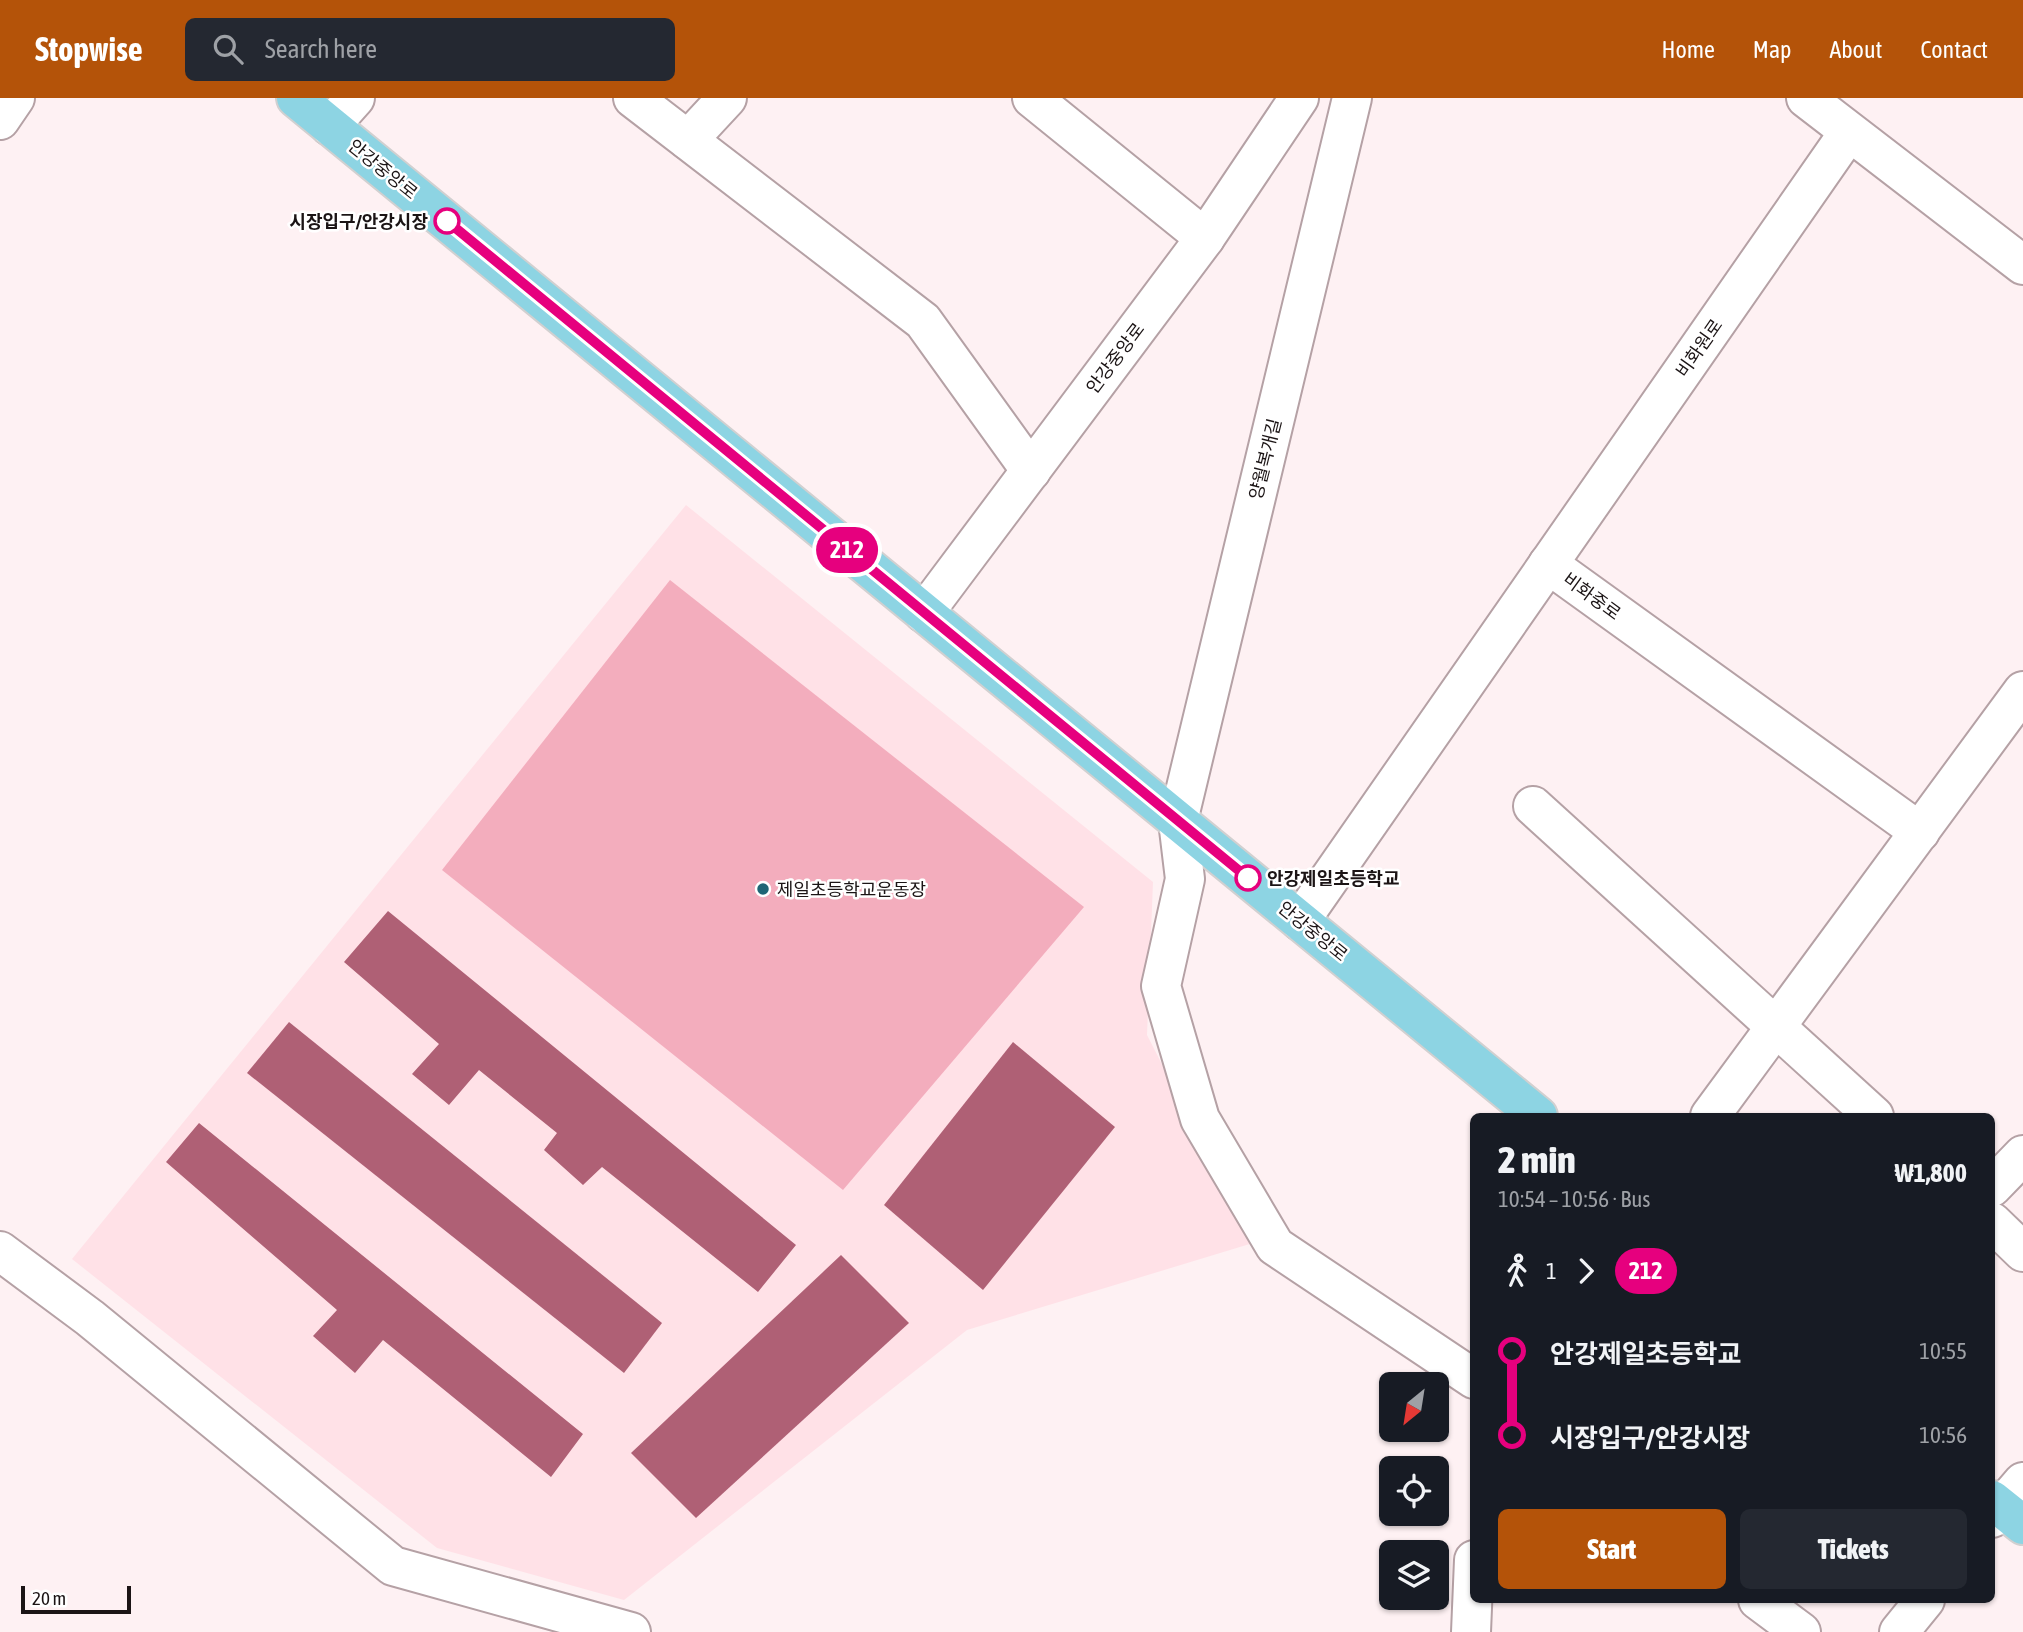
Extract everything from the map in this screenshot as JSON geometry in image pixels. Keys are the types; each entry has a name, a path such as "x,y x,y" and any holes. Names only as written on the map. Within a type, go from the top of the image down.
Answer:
{"main road":[{"name":"안강중앙로","path":"296,98 1534,1113"}],"street":[{"path":"0,120 15,98"},
{"path":"330,126 355,98"},
{"path":"633,98 923,321 1031,471"},
{"path":"688,140 727,98"},
{"path":"1031,98 1205,238"},
{"name":"안강중앙로","path":"925,613 1205,238 1299,98"},
{"name":"양월복개길","path":"1178,821 1352,98"},
{"path":"1806,98 2023,265"},
{"name":"비화원로","path":"1548,564 1849,131"},
{"name":"비화중로","path":"1300,921 1548,564 1920,832"},
{"path":"1712,1113 2023,691"},
{"path":"1534,806 1871,1113"},
{"path":"1178,821 1185,878 1161,986 1200,1119 1275,1246 1470,1376"},
{"path":"1995,1184 2023,1155"},
{"path":"1995,1225 2023,1252"},
{"path":"0,1251 90,1318 393,1566 631,1632"},
{"path":"1471,1632 1472,1603"},
{"path":"1762,1603 1801,1632"},
{"path":"1899,1632 1923,1603"}],"shaded area":[{"path":"686,505 1153,882 1147,1035 1253,1243 967,1330 624,1600 437,1548 72,1259"},
{"name":"제일초등학교운동장","path":"670,580 1084,907 843,1190 442,870"}],"building":[{"path":"388,911 796,1245 758,1292 602,1167 583,1185 544,1150 557,1133 479,1070 449,1105 412,1074 439,1044 344,962"},
{"path":"289,1022 662,1323 624,1373 247,1073"},
{"path":"1013,1042 1115,1127 983,1290 884,1205"},
{"path":"199,1123 583,1434 551,1477 383,1340 355,1373 313,1336 337,1310 166,1162"},
{"path":"841,1255 909,1323 696,1518 631,1453"}],"bus line":[{"name":"212","path":"447,221 1248,878"}],"place":[{"name":"시장입구/안강시장","path":"447,221"},
{"name":"안강제일초등학교","path":"1248,878"},
{"name":"제일초등학교운동장","path":"763,889"}]}
